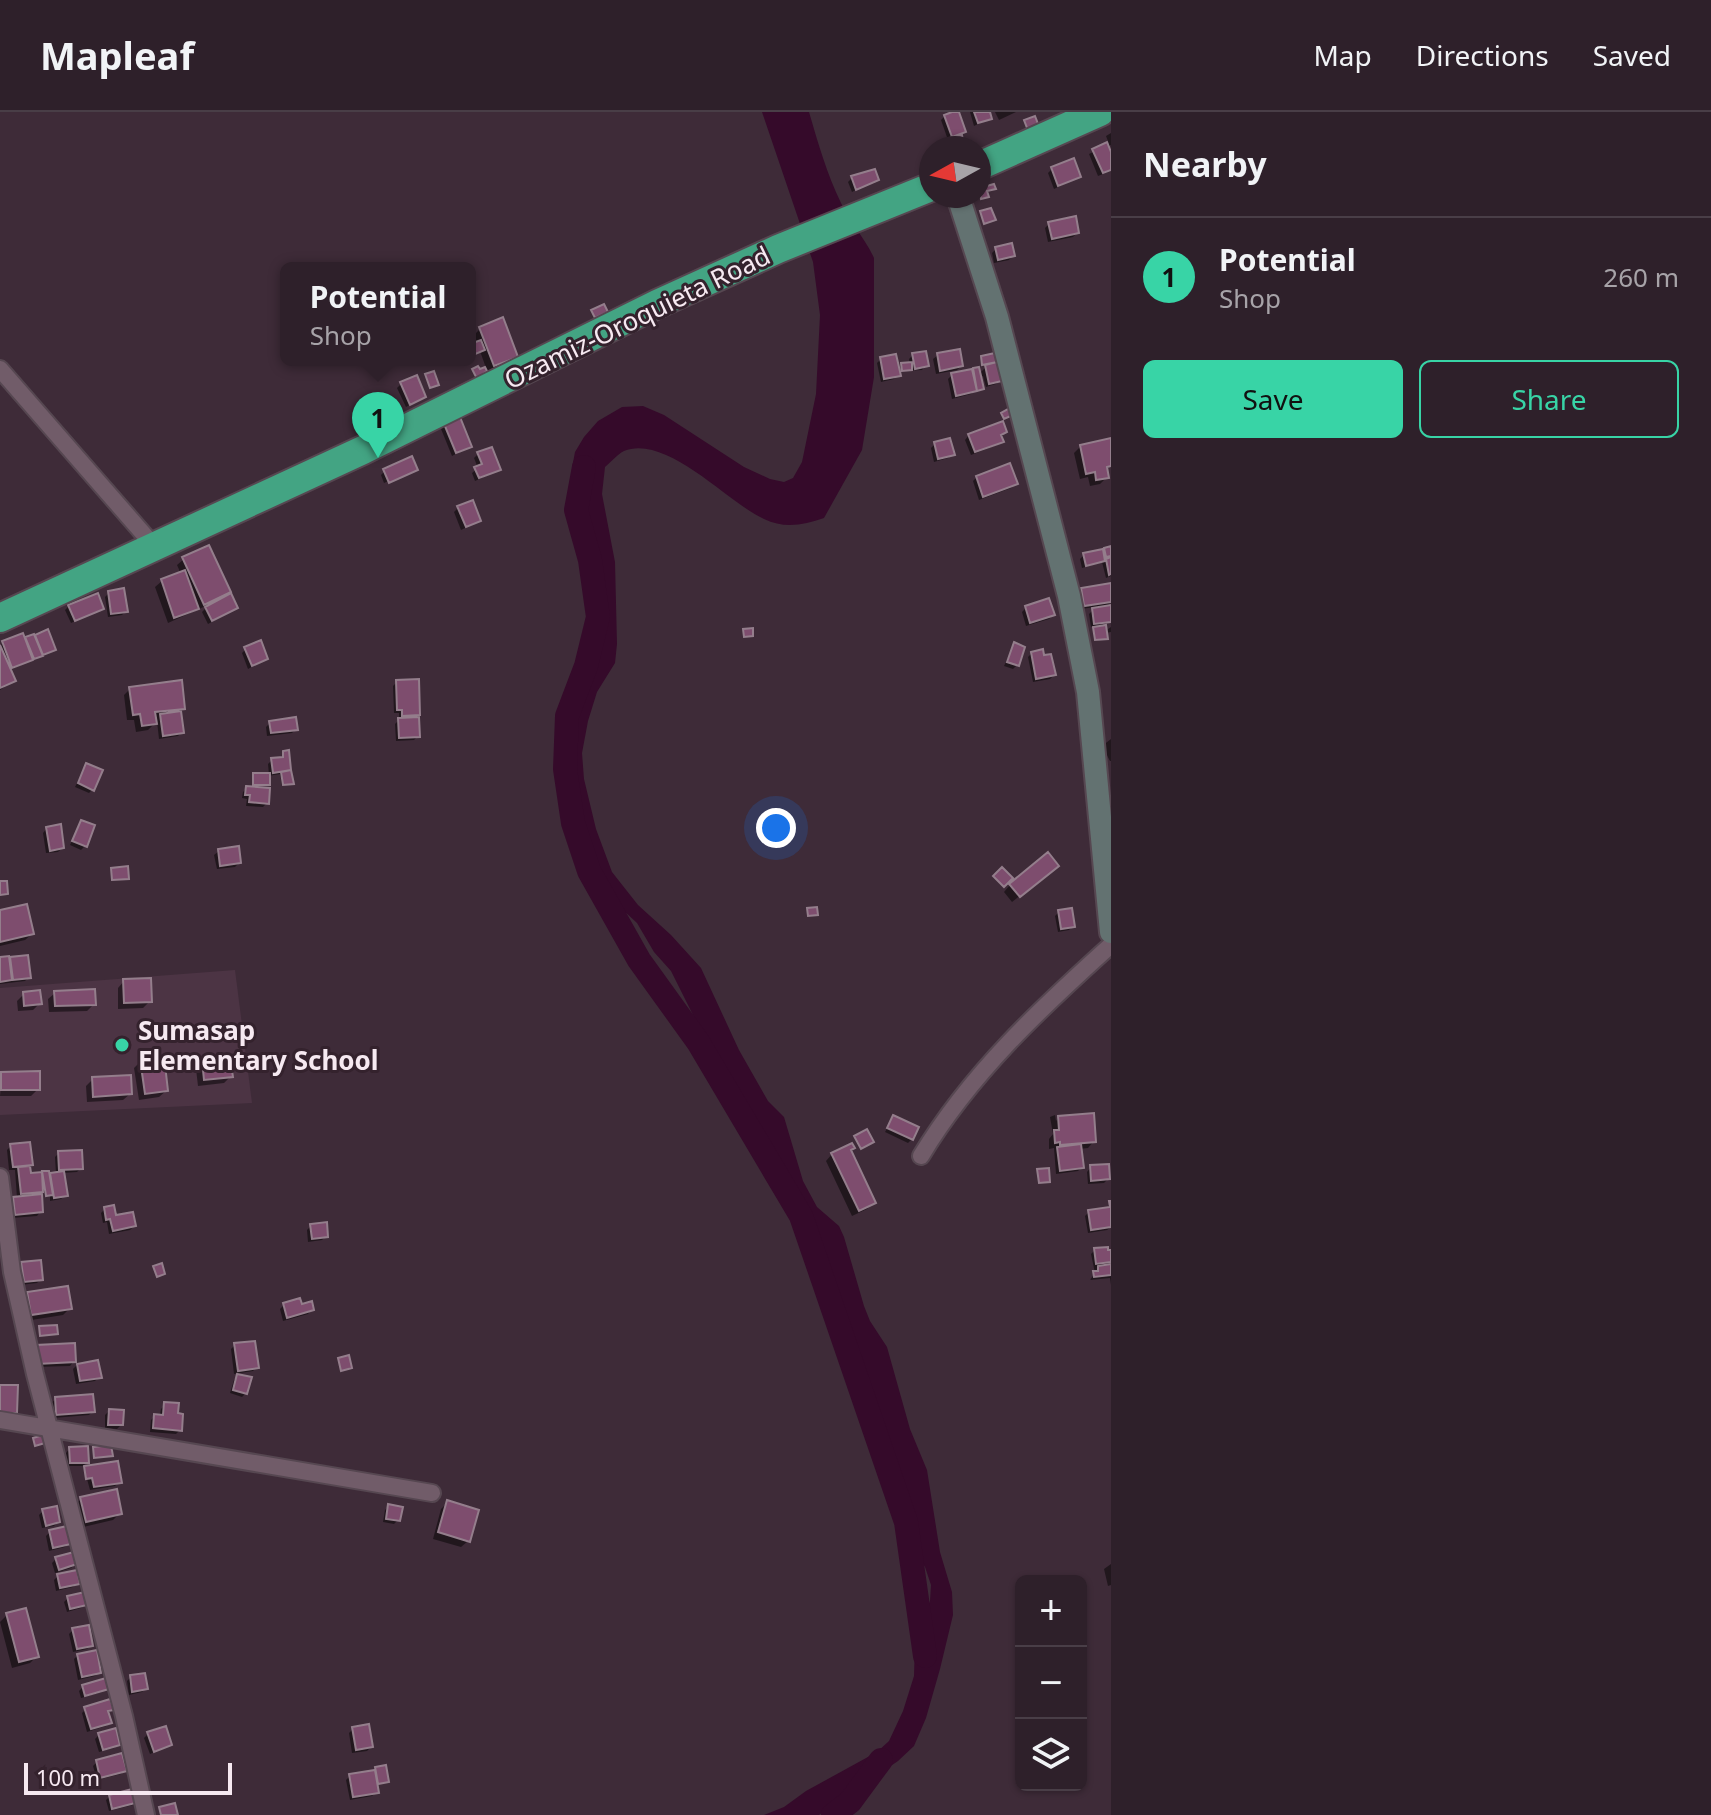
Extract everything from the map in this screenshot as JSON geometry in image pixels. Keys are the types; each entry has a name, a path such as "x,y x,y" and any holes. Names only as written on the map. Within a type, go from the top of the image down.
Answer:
{"highway":[{"path":"991,161 1100,112"},
{"name":"Ozamiz-Oroquieta Road","path":"0,618 363,450 657,304 778,249 919,192"}],"street":[{"path":"962,208 997,317 1069,596 1088,692 1111,932"},
{"path":"0,369 154,546"},
{"path":"921,1156 939,1125 984,1068 1019,1030 1111,945"},
{"path":"0,1177 12,1272 146,1815"},
{"path":"0,1420 432,1493"}],"shaded area":[{"path":"762,112 809,112 836,192 874,258 874,377 862,450 824,518 794,525 779,524 749,511 697,473 659,452 641,448 624,451 605,467 602,494 615,562 617,644 615,663 597,692 582,753 584,779 596,829 612,872 638,905 701,968 739,1050 768,1101 784,1117 803,1181 817,1207 839,1226 864,1306 887,1347 910,1429 927,1470 940,1552 952,1592 953,1615 926,1718 914,1746 898,1761 819,1815 764,1815 784,1807 806,1791 877,1752 889,1741 914,1676 915,1641 930,1601 931,1585 917,1554 898,1472 874,1396 849,1338 826,1268 795,1197 728,1085 671,971 595,870 580,831 571,783 574,722 582,689 598,651 604,622 592,551 572,468 575,452 584,437 598,421 622,407 643,406 664,415 744,467 770,479 784,482 793,478 802,462 816,394 820,315 813,262"},
{"name":"Sumasap Elementary School","path":"235,970 252,1103 0,1115 0,988"}],"building":[{"path":"959,112 966,132 952,136 944,115"},
{"path":"974,112 990,112 992,119 978,123"},
{"path":"1035,116 1040,129 1029,133 1024,120"},
{"path":"1107,142 1111,152 1111,170 1103,173 1092,149"},
{"path":"1074,158 1081,177 1058,186 1051,167"},
{"path":"875,169 879,180 856,190 851,176"},
{"path":"991,208 996,220 984,224 980,211"},
{"path":"1076,216 1079,233 1052,239 1048,222"},
{"path":"1012,243 1015,256 998,260 995,247"},
{"path":"604,304 608,312 595,318 591,310"},
{"path":"503,317 518,357 494,366 479,327"},
{"path":"481,340 485,350 476,354 476,342"},
{"path":"960,349 963,366 940,371 937,353"},
{"path":"926,351 929,366 915,369 912,353"},
{"path":"995,353 997,362 982,365 981,356"},
{"path":"896,354 901,376 884,379 880,357"},
{"path":"1001,361 1002,381 989,384 985,365"},
{"path":"912,362 912,370 902,371 901,363"},
{"path":"478,366 480,369 485,367 487,371 477,379 472,369"},
{"path":"979,367 984,389 977,391 973,368"},
{"path":"972,369 977,391 956,396 951,373"},
{"path":"434,371 439,385 430,388 425,374"},
{"path":"417,375 426,397 410,405 400,382"},
{"path":"1010,408 1013,415 1004,419 1001,413"},
{"path":"458,412 472,447 456,453 442,419"},
{"path":"1003,421 1007,432 1001,435 1004,442 975,452 968,434"},
{"path":"950,438 955,455 938,459 934,442"},
{"path":"1111,438 1111,466 1107,467 1109,478 1096,480 1095,472 1086,474 1080,445"},
{"path":"492,447 501,470 479,478 474,467 482,464 477,452"},
{"path":"412,456 418,470 389,483 383,469"},
{"path":"1010,463 1018,484 983,497 976,476"},
{"path":"473,500 481,521 466,527 457,506"},
{"path":"209,545 231,592 204,605 182,557"},
{"path":"1111,546 1111,556 1106,557 1104,548"},
{"path":"1103,549 1105,561 1086,566 1083,553"},
{"path":"1111,557 1111,574 1109,575 1106,559"},
{"path":"185,570 199,609 174,618 161,579"},
{"path":"1111,583 1111,602 1084,606 1081,588"},
{"path":"124,588 128,612 111,614 108,591"},
{"path":"98,593 104,609 75,621 68,605"},
{"path":"231,593 238,608 212,621 205,607"},
{"path":"1049,598 1055,615 1030,623 1025,606"},
{"path":"1111,605 1111,622 1094,624 1092,608"},
{"path":"1106,625 1108,639 1095,640 1093,627"},
{"path":"753,628 753,636 744,637 743,629"},
{"path":"48,629 56,650 43,655 35,635"},
{"path":"23,633 33,660 12,668 2,641"},
{"path":"34,634 43,656 34,659 25,637"},
{"path":"261,640 268,659 252,666 244,647"},
{"path":"1014,642 1025,647 1019,666 1007,662"},
{"path":"0,645 16,681 0,688"},
{"path":"1043,649 1044,655 1051,654 1056,675 1036,679 1031,652"},
{"path":"419,679 420,715 402,716 402,710 397,710 396,680"},
{"path":"182,680 185,709 155,712 157,724 142,726 140,714 133,715 129,687"},
{"path":"181,711 184,733 163,736 160,714"},
{"path":"296,717 298,730 271,733 269,721"},
{"path":"419,717 420,737 399,738 398,718"},
{"path":"289,750 291,770 273,773 271,758 283,757 283,751"},
{"path":"86,763 103,770 94,791 78,783"},
{"path":"291,770 294,784 283,785 281,772"},
{"path":"253,773 270,773 270,785 253,785"},
{"path":"246,786 270,788 269,804 249,802 250,795 245,795"},
{"path":"81,820 95,825 87,847 72,841"},
{"path":"61,824 64,848 50,851 46,827"},
{"path":"239,846 241,863 220,866 218,849"},
{"path":"1048,852 1059,866 1020,897 1009,884"},
{"path":"128,866 129,879 112,880 111,868"},
{"path":"1002,867 1013,878 1004,887 993,876"},
{"path":"0,881 7,881 8,894 0,895"},
{"path":"27,904 34,934 0,942 0,910"},
{"path":"817,907 818,915 808,916 807,908"},
{"path":"1072,908 1075,927 1061,929 1058,910"},
{"path":"28,955 31,978 13,980 10,957"},
{"path":"9,956 12,980 0,982 0,957"},
{"path":"151,978 152,1002 124,1003 123,979"},
{"path":"95,989 96,1005 55,1006 54,991"},
{"path":"40,990 42,1004 24,1006 23,992"},
{"path":"164,1056 168,1091 145,1094 140,1059"},
{"path":"230,1057 233,1077 204,1080 202,1060"},
{"path":"40,1071 40,1090 1,1090 1,1072"},
{"path":"131,1075 132,1094 93,1097 92,1077"},
{"path":"1094,1113 1096,1142 1055,1143 1054,1130 1059,1130 1058,1116"},
{"path":"893,1115 919,1127 913,1140 887,1128"},
{"path":"867,1129 874,1142 861,1149 854,1136"},
{"path":"30,1142 33,1165 13,1167 10,1144"},
{"path":"852,1143 855,1148 851,1150 876,1203 859,1211 831,1153"},
{"path":"1081,1144 1084,1168 1060,1171 1057,1147"},
{"path":"82,1150 83,1169 59,1170 58,1151"},
{"path":"1109,1164 1110,1179 1091,1181 1090,1165"},
{"path":"30,1166 31,1173 42,1172 43,1192 21,1194 18,1167"},
{"path":"1049,1168 1050,1182 1039,1183 1037,1169"},
{"path":"42,1171 49,1171 53,1195 46,1196"},
{"path":"64,1171 68,1196 54,1198 50,1173"},
{"path":"42,1194 43,1212 15,1215 13,1197"},
{"path":"1111,1201 1111,1227 1091,1230 1088,1210 1110,1207"},
{"path":"114,1205 116,1215 133,1212 136,1226 113,1231 110,1219 106,1220 104,1207"},
{"path":"327,1222 328,1237 312,1239 310,1224"},
{"path":"1108,1247 1111,1262 1096,1264 1094,1248"},
{"path":"41,1260 43,1280 24,1282 21,1262"},
{"path":"162,1263 165,1274 157,1277 153,1266"},
{"path":"1111,1264 1111,1275 1094,1277 1093,1271 1098,1271 1098,1266"},
{"path":"68,1286 72,1309 31,1315 27,1292"},
{"path":"300,1298 302,1304 312,1301 314,1310 287,1318 283,1303"},
{"path":"57,1325 58,1334 40,1336 39,1326"},
{"path":"255,1341 259,1368 238,1371 234,1343"},
{"path":"75,1343 76,1362 37,1364 36,1345"},
{"path":"349,1355 352,1368 341,1371 338,1358"},
{"path":"98,1360 102,1378 80,1381 77,1364"},
{"path":"237,1374 252,1377 247,1394 233,1390"},
{"path":"0,1385 18,1385 17,1413 0,1413"},
{"path":"93,1394 95,1412 56,1415 55,1397"},
{"path":"164,1402 179,1403 178,1413 183,1414 182,1431 153,1428 154,1414 163,1415"},
{"path":"109,1409 124,1410 123,1425 108,1425"},
{"path":"43,1435 45,1443 35,1446 33,1438"},
{"path":"111,1445 113,1456 94,1458 93,1447"},
{"path":"88,1446 89,1463 70,1463 69,1447"},
{"path":"118,1461 122,1483 94,1487 92,1478 86,1479 84,1466"},
{"path":"117,1489 122,1514 86,1522 80,1497"},
{"path":"447,1500 479,1510 470,1542 438,1532"},
{"path":"388,1504 403,1507 400,1521 386,1519"},
{"path":"57,1506 60,1522 46,1526 42,1509"},
{"path":"67,1526 71,1544 53,1548 49,1530"},
{"path":"74,1552 77,1564 59,1570 55,1557"},
{"path":"77,1570 80,1584 60,1588 57,1574"},
{"path":"85,1592 87,1605 70,1609 67,1596"},
{"path":"26,1608 39,1657 19,1662 6,1613"},
{"path":"89,1625 93,1646 77,1649 72,1628"},
{"path":"97,1650 101,1673 82,1677 77,1654"},
{"path":"145,1673 148,1689 132,1692 130,1675"},
{"path":"106,1678 109,1689 85,1696 82,1685"},
{"path":"110,1699 114,1710 108,1711 112,1723 91,1729 84,1707"},
{"path":"369,1724 373,1747 356,1750 352,1727"},
{"path":"166,1726 172,1745 154,1752 147,1732"},
{"path":"116,1728 120,1745 103,1750 98,1733"},
{"path":"122,1753 127,1771 100,1778 96,1760"},
{"path":"386,1765 389,1782 378,1784 375,1767"},
{"path":"375,1770 379,1793 353,1797 349,1774"},
{"path":"136,1788 139,1802 112,1809 109,1795"},
{"path":"175,1803 178,1815 161,1815 159,1807"}],"waterway":[{"path":"584,467 576,510 590,560 598,617 586,666 567,716 565,769 573,823 589,871 639,960 698,1042 801,1216 906,1522 925,1656"},
{"path":"833,1815 850,1802 881,1760"}],"place":[{"name":"Potential","path":"378,458"},
{"name":"Sumasap Elementary School","path":"122,1045"}]}
